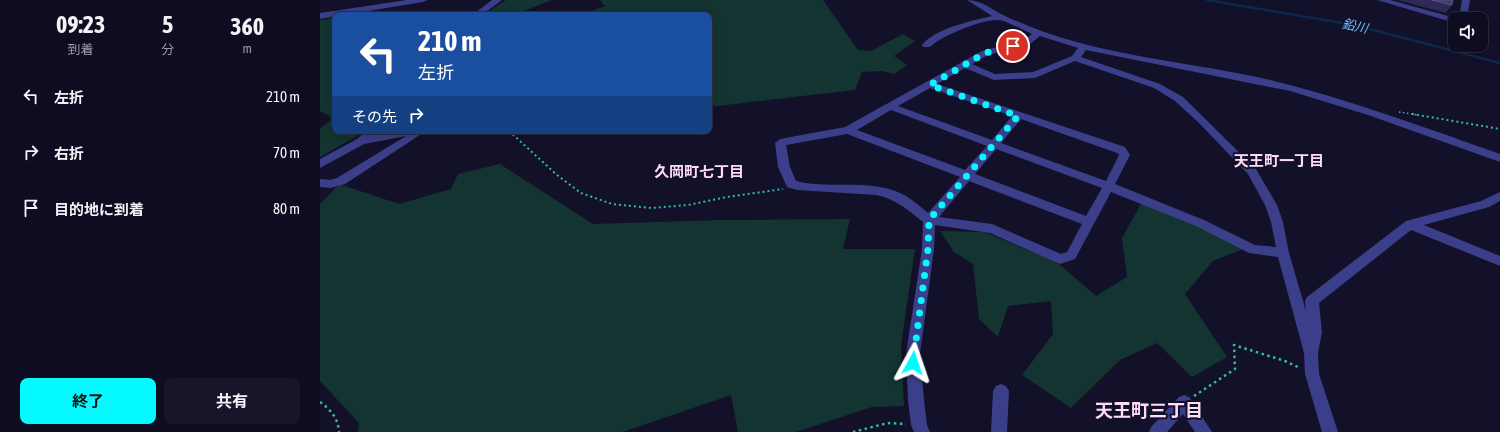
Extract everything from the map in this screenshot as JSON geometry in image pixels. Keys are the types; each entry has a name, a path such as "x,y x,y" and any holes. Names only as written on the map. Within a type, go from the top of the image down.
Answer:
{"street":[{"path":"346,12 423,0"},
{"path":"480,12 498,0"},
{"path":"971,0 998,17 1039,34 1083,46 1293,88 1500,158"},
{"path":"1381,0 1448,18"},
{"path":"1464,12 1466,0"},
{"path":"320,16 332,14"},
{"path":"927,45 933,39 965,25 998,17"},
{"path":"930,85 1121,150 1125,155 1071,256 1060,259 992,229 929,220 902,200 891,194 876,191 797,186 791,184 784,167 780,143 848,130 985,53 1027,42 1039,34"},
{"path":"965,65 994,77 1035,76 1075,58 1083,46"},
{"path":"1075,58 1157,86 1179,99 1203,121 1252,172 1271,205 1277,222 1283,253 1310,352 1312,374 1324,417 1330,432"},
{"path":"889,106 1108,186 1200,222 1253,250 1283,253"},
{"path":"921,428 913,372 913,354 928,249 929,220 1018,116"},
{"path":"848,130 1089,222"},
{"path":"320,164 361,141 369,134"},
{"path":"361,141 397,134"},
{"path":"320,183 330,184 341,181 416,134"},
{"path":"1310,352 1315,332 1312,301 1410,224 1485,204 1500,196"},
{"path":"1410,224 1500,261"},
{"path":"999,432 1001,391"},
{"path":"1157,432 1184,402 1204,432"}],"path":[{"path":"1396,122 1399,112 1500,129"},
{"path":"512,134 557,175 581,193 612,204 652,208 688,205 797,186"},
{"path":"1184,402 1235,369 1234,345 1285,361 1312,374"},
{"path":"320,402 330,410 339,424 339,432"},
{"path":"853,432 888,423 921,428"}],"green space":[{"path":"506,0 552,0 521,12 488,12"},
{"path":"600,0 823,0 858,50 871,51 903,34 915,41 894,56 907,65 894,74 882,71 862,72 855,90 712,107 712,12 588,12 605,6"},
{"path":"332,18 332,117 320,111 320,20"},
{"path":"332,119 332,134 361,134 320,157 320,129"},
{"path":"500,164 593,224 720,220 850,219 843,249 915,249 901,345 904,406 872,407 796,432 738,432 731,395 623,432 358,432 359,423 320,381 320,204 339,184 399,204 451,189 458,174"},
{"path":"1142,202 1201,225 1243,249 1213,261 1185,294 1227,357 1192,377 1157,343 1120,360 1071,408 1022,375 1053,334 1051,301 1008,306 998,337 979,319 973,264 954,252 940,231 984,232 1057,262 1096,296 1127,277 1122,238"}],"building":[{"path":"1432,0 1453,0 1452,5"}],"waterway":[{"name":"鉛川","path":"1207,0 1354,25 1500,63"}],"district":[{"name":"天王町一丁目","path":"1279,160"},
{"name":"久岡町七丁目","path":"699,171"},
{"name":"天王町三丁目","path":"1149,410"}],"route":[{"path":"913,363 928,249 929,220 1018,116 930,85 985,53 1013,46"}]}
